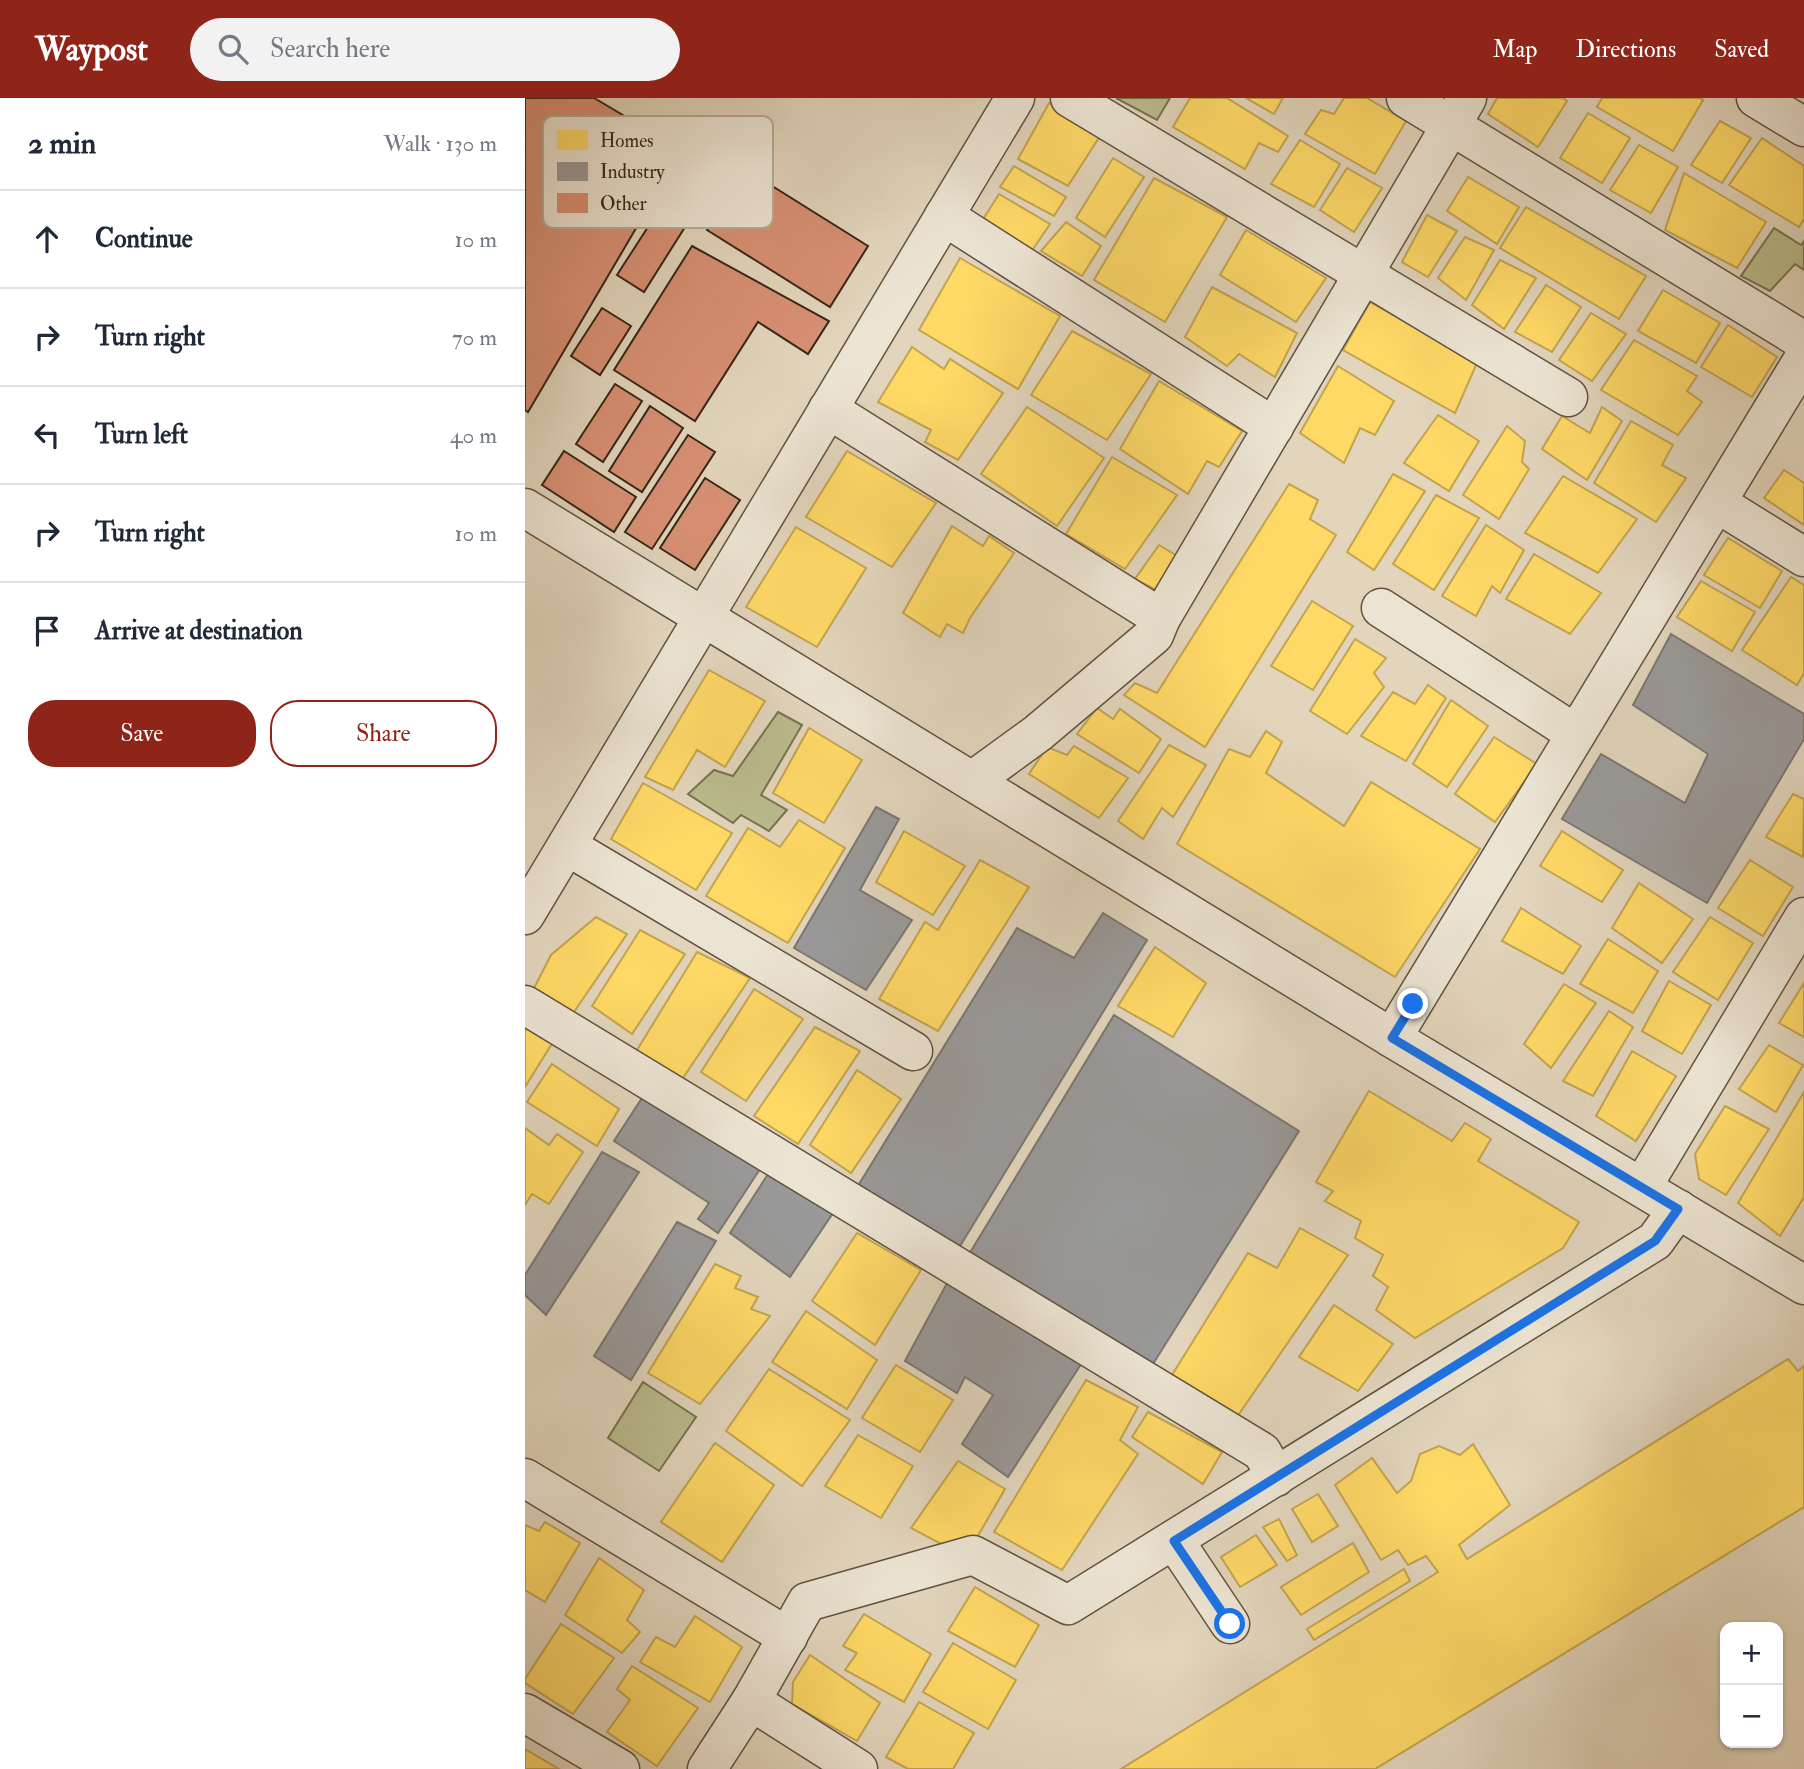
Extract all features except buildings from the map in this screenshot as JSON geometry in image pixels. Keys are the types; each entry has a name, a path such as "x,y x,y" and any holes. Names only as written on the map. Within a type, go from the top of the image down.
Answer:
{"street":[{"path":"525,915 1015,98"},
{"path":"1070,98 1568,397"},
{"path":"1406,98 1459,112 1804,341"},
{"path":"1756,98 1804,127"},
{"path":"972,781 1038,733 1154,635 1161,618 1459,112"},
{"path":"944,216 1274,427"},
{"path":"1392,1038 1804,358"},
{"path":"828,409 1161,618"},
{"path":"1717,503 1804,557"},
{"path":"525,508 1392,1038 1804,1285"},
{"path":"1381,608 1576,734"},
{"path":"566,846 913,1051"},
{"path":"1642,1187 1804,917"},
{"path":"525,1005 1262,1452 1276,1477"},
{"path":"707,1769 751,1701 807,1602 973,1555 1068,1605 1655,1241 1678,1209"},
{"path":"525,1478 788,1637"},
{"path":"1174,1541 1230,1624"},
{"path":"751,1701 858,1769"},
{"path":"525,1713 620,1769"}],"green space":[{"path":"1116,98 1170,98 1157,120"},
{"path":"1774,228 1801,245 1804,241 1804,270 1795,264 1770,291 1741,276"},
{"path":"778,712 802,725 761,795 787,810 769,831 741,815 733,823 688,794 714,770 733,776"},
{"path":"643,1382 696,1417 659,1471 608,1438"}],"route":[{"path":"1230,1624 1174,1541 1655,1241 1678,1209 1392,1038 1413,1004"}]}
